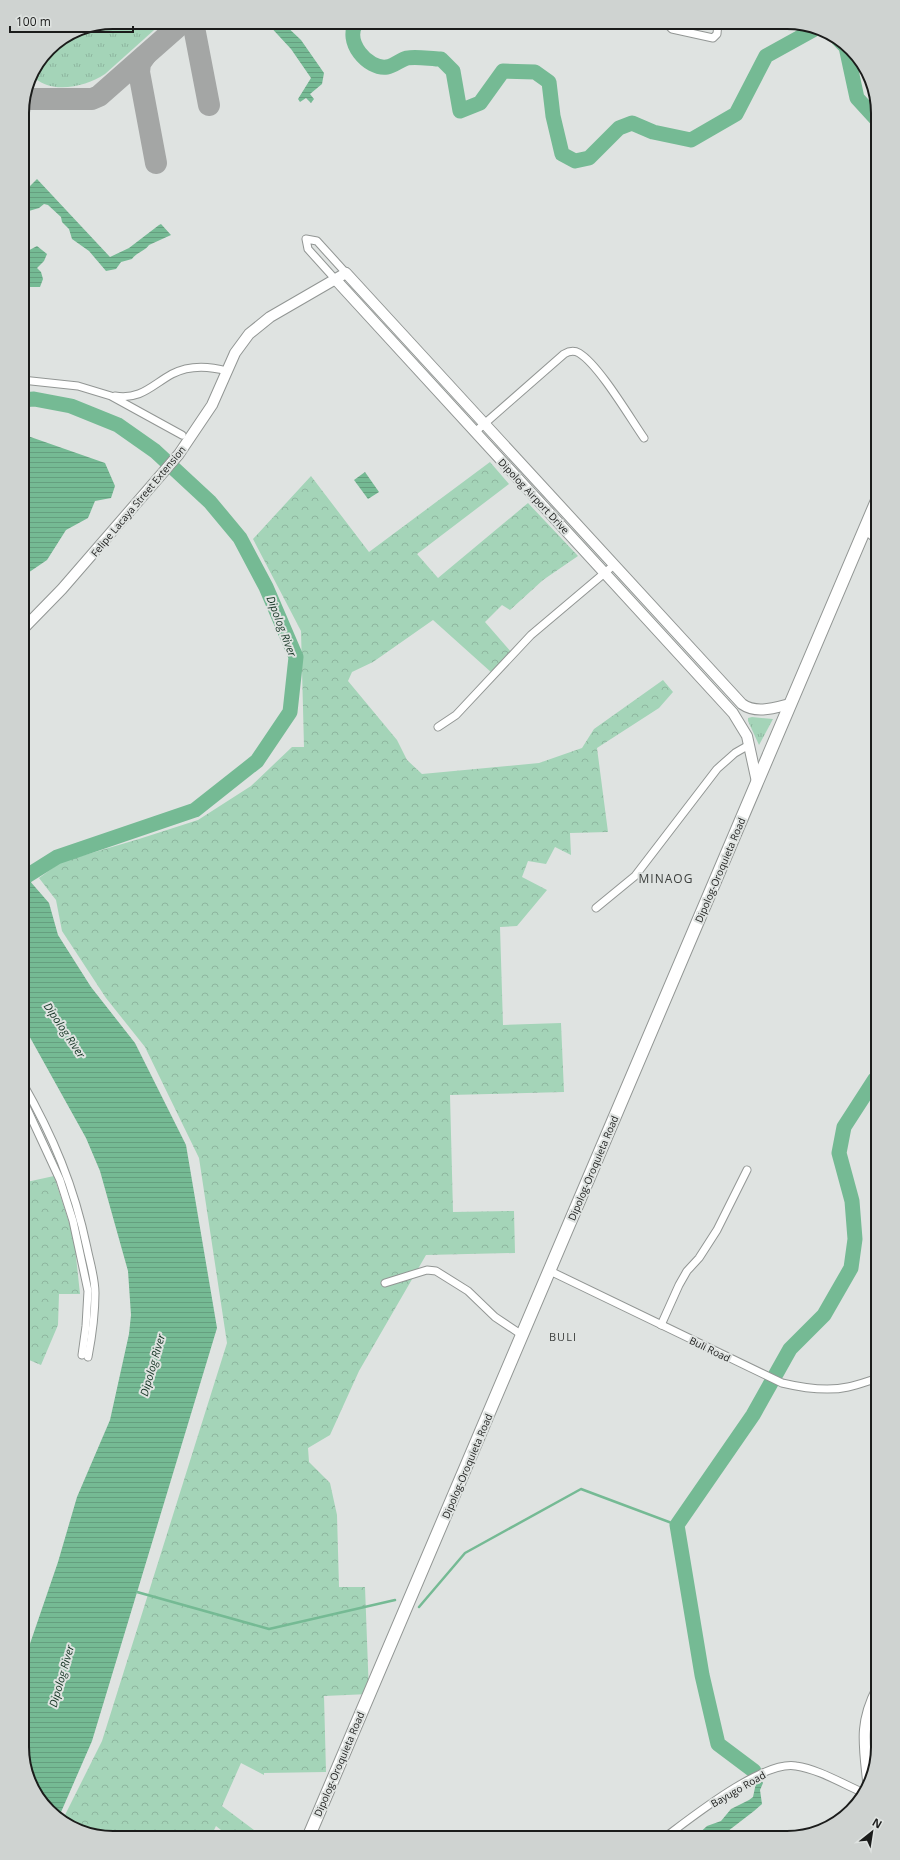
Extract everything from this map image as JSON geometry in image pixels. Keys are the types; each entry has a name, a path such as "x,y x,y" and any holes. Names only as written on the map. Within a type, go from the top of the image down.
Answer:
{"highway":[{"name":"Dipolog-Oroquieta Road","path":"311,1831 871,515"}],"main road":[{"name":"Felipe Lacaya Street Extension","path":"29,623 62,589 179,454 212,405 227,371 242,343 259,324 346,272"},
{"name":"Dipolog Airport Drive","path":"346,272 742,704"},
{"name":"Dipolog Airport Drive","path":"335,279 733,713 743,727 749,745 757,782"},
{"path":"733,713 742,704 752,709 760,710 790,704"},
{"path":"867,1772 864,1728 871,1705"}],"street":[{"path":"676,29 713,38 717,29"},
{"path":"335,279 308,250 306,239 317,241 346,272"},
{"path":"475,432 564,354 573,351 578,352 586,358 602,378 644,438"},
{"path":"29,381 78,386 111,396 128,398 148,389 173,373 191,367 214,367 227,371"},
{"path":"111,396 182,435"},
{"path":"865,530 871,535"},
{"path":"438,727 460,711 531,635 614,565"},
{"path":"596,908 634,876 717,770 735,753 749,745"},
{"path":"29,1094 38,1110 68,1176 82,1220 95,1292 94,1328 85,1356 88,1291 73,1220 60,1180 29,1113"},
{"path":"661,1325 679,1285 717,1230 747,1170"},
{"path":"385,1283 432,1270 468,1291 495,1317 522,1335"},
{"name":"Buli Road","path":"550,1271 782,1383 799,1387 835,1389 871,1380"},
{"name":"Bayugo Road","path":"674,1831 708,1806 746,1782 774,1768 785,1765 810,1770 859,1791"}],"green space":[{"path":"113,29 155,29 105,74 97,79 78,86 67,87 47,85 36,79 43,66 50,58 66,43 81,35"},
{"path":"490,462 509,484 417,554 438,578 528,503 578,556 543,580 510,610 502,605 485,622 511,652 492,673 433,620 373,662 352,672 348,681 397,740 407,760 422,774 539,763 582,748 594,729 663,680 673,692 659,708 597,748 608,832 570,833 571,855 555,847 546,864 528,861 522,877 547,890 517,926 500,927 503,1025 561,1023 564,1092 450,1095 453,1212 514,1211 515,1253 426,1255 359,1371 330,1435 308,1448 309,1462 330,1483 337,1515 339,1587 365,1587 369,1694 324,1696 326,1772 264,1773 264,1775 241,1763 222,1806 255,1831 222,1831 216,1826 214,1831 108,1831 86,1827 65,1816 102,1741 227,1343 199,1158 145,1047 106,998 62,931 56,900 39,878 61,862 198,820 251,786 292,747 304,747 301,631 253,539 311,476 369,552"},
{"path":"748,718 773,719 759,745 748,721"},
{"path":"54,1176 74,1238 80,1294 59,1294 58,1325 41,1365 29,1360 29,1181"}],"water":[{"path":"272,29 289,29 301,40 324,73 322,84 310,94 314,99 311,103 306,98 300,102 298,99 311,78 291,49"},
{"path":"37,179 110,257 129,248 161,224 171,235 149,245 132,259 121,262 116,269 106,271 89,251 72,239 69,229 62,222 61,217 48,205 44,204 39,208 29,211 29,187"},
{"path":"37,246 47,254 44,261 37,268 41,272 43,279 40,287 29,287 29,250"},
{"path":"29,436 105,463 115,486 111,498 95,501 88,518 66,530 47,560 29,572"},
{"path":"365,472 379,492 368,499 354,480"},
{"path":"29,880 49,903 58,935 91,987 135,1043 186,1145 217,1328 92,1741 61,1813 46,1798 33,1774 29,1747 29,1647 58,1562 77,1497 110,1420 129,1334 131,1315 128,1271 100,1171 86,1138 29,1036"},
{"path":"761,1780 763,1783 760,1790 762,1804 728,1831 702,1831 707,1826 721,1821 731,1809 753,1797 756,1783"}],"waterway":[{"path":"354,29 353,37 355,45 360,53 372,64 380,67 387,67 411,57 441,59 453,71 460,111 480,103 503,71 535,72 549,82 553,116 562,154 575,161 589,158 619,128 632,123 653,132 691,140 736,114 766,56 809,32"},
{"path":"848,56 857,98 871,113"},
{"name":"Dipolog River","path":"29,399 71,406 118,425 155,451 210,502 240,538 266,587 296,657 290,712 257,761 195,810 57,857 29,875"},
{"path":"754,1771 718,1744 702,1675 677,1525 753,1415 790,1349 824,1315 851,1268 855,1239 852,1201 839,1153 844,1127 871,1085"},
{"path":"419,1607 465,1553 581,1489 677,1525"},
{"path":"137,1592 269,1629 395,1600"}],"taxiway":[{"path":"31,99 92,99 99,96 175,29"},
{"path":"194,29 209,105"},
{"path":"145,56 140,63 139,72 156,163"}],"district":[{"name":"MINAOG","path":"666,878"},
{"name":"BULI","path":"563,1336"}]}
